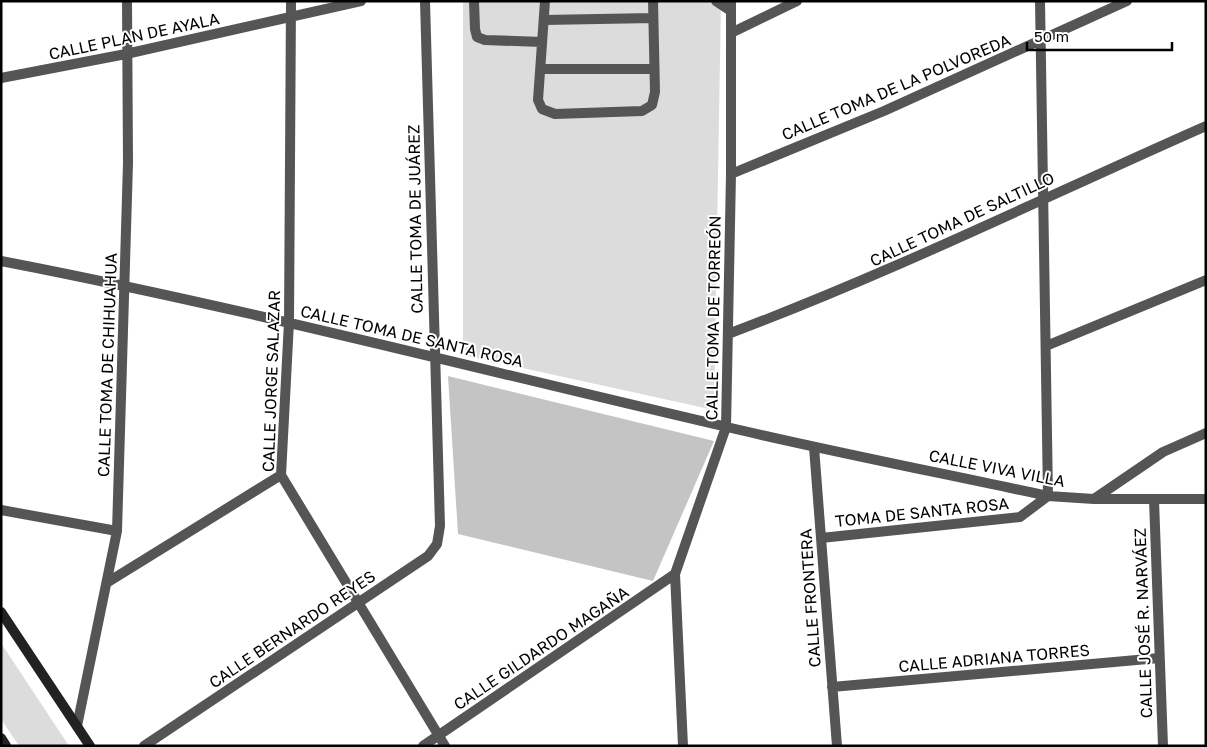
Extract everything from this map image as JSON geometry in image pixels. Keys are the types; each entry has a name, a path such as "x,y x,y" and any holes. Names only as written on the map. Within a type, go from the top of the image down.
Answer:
{"street":[{"name":"CALLE TOMA DE CHIHUAHUA","path":"77,726 117,531 128,163 127,1"},
{"name":"CALLE JORGE SALAZAR","path":"291,1 289,322 281,475 445,746"},
{"name":"CALLE PLAN DE AYALA","path":"1,78 126,54 361,1"},
{"name":"CALLE TOMA DE JUÁREZ","path":"425,1 440,526"},
{"path":"474,1 477,37 485,40 542,42"},
{"path":"545,1 538,100 542,109 555,114 642,111 652,105 655,92 653,1"},
{"path":"716,1 731,6"},
{"path":"731,32 797,1"},
{"path":"1040,1 1048,496"},
{"name":"CALLE TOMA DE LA POLVOREDA","path":"731,174 884,111 1127,1"},
{"name":"CALLE TOMA DE TORREÓN","path":"683,746 675,574 726,427 731,174 731,6"},
{"path":"544,20 653,18"},
{"path":"540,69 654,69"},
{"name":"CALLE TOMA DE SALTILLO","path":"728,334 804,306 946,245 1044,198 1206,126"},
{"name":"CALLE TOMA DE SANTA ROSA","path":"1,261 124,284 814,447"},
{"path":"1046,346 1206,280"},
{"path":"1094,499 1163,452 1206,433"},
{"name":"CALLE VIVA VILLA","path":"814,447 1048,496 1094,499 1206,499"},
{"name":"CALLE FRONTERA","path":"814,447 837,746"},
{"path":"108,582 281,475"},
{"name":"TOMA DE SANTA ROSA","path":"821,538 1020,517 1048,496"},
{"name":"CALLE JOSÉ R. NARVÁEZ","path":"1154,500 1163,746"},
{"path":"1,510 117,531"},
{"name":"CALLE BERNARDO REYES","path":"144,746 428,556 437,544 440,526"},
{"name":"CALLE GILDARDO MAGAÑA","path":"424,746 675,574"},
{"path":"1,612 90,746"},
{"name":"CALLE ADRIANA TORRES","path":"832,687 1159,658"},
{"path":"1,738 6,746"}],"shaded area":[{"path":"463,1 721,1 714,410 463,355"},
{"path":"1,643 69,746 19,746 1,719"}],"building":[{"path":"448,376 714,441 653,581 458,534"}]}
